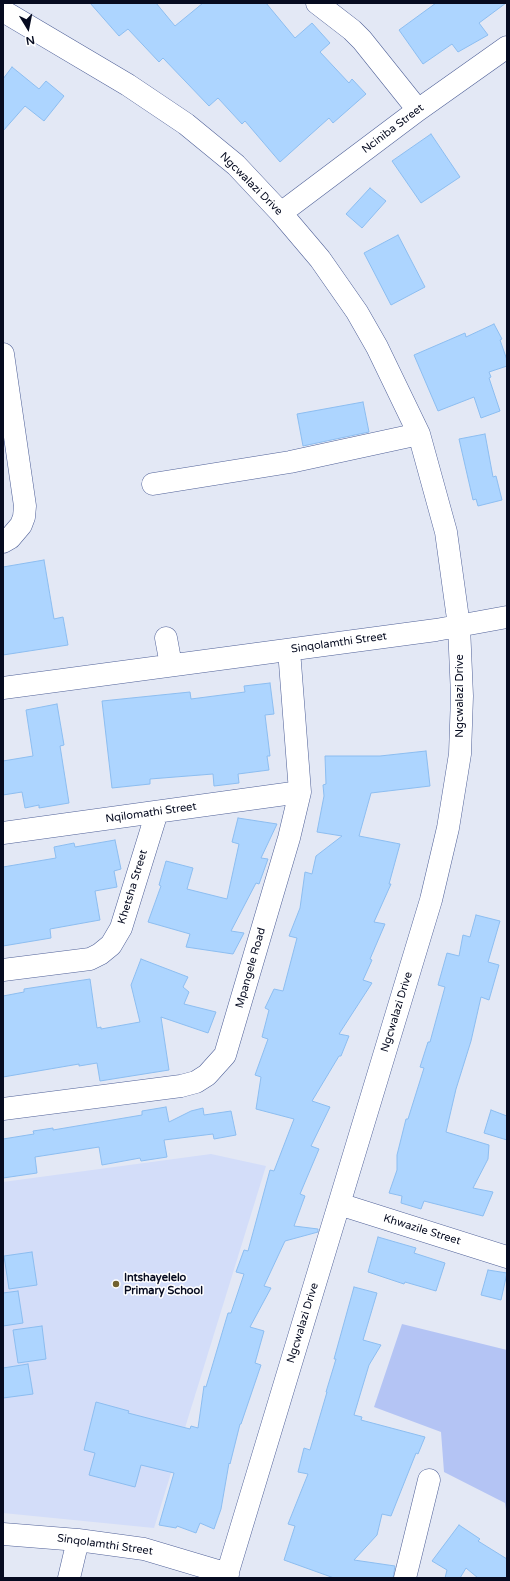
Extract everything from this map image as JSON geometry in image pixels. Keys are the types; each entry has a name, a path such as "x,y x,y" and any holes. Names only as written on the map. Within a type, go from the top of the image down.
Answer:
{"street":[{"path":"317,3 352,30 362,40 418,110"},
{"name":"Ngcwalazi Drive","path":"3,11 128,85 186,124 236,165 281,213 320,259 357,312 380,354 419,434 446,532 459,626 462,696 460,754 448,828 431,900 227,1576"},
{"name":"Nciniba Street","path":"281,213 418,110 507,48"},
{"path":"3,354 7,405 25,506 24,517 21,525 10,538 3,542"},
{"path":"153,484 283,463 419,434"},
{"name":"Sinqolamthi Street","path":"3,688 289,650 459,626 507,617"},
{"path":"166,638 171,665"},
{"name":"Mpangele Road","path":"3,1109 181,1086 196,1082 207,1076 225,1054 289,838 300,792 289,650"},
{"name":"Nqilomathi Street","path":"3,833 300,792"},
{"name":"Khetsha Street","path":"3,970 90,959 100,954 111,945 120,928 156,812"},
{"name":"Khwazile Street","path":"339,1204 506,1253"},
{"path":"409,1576 429,1480"},
{"name":"Sinqolamthi Street","path":"3,1534 78,1540 144,1549 227,1576"},
{"path":"69,1578 78,1540"}],"shaded area":[{"name":"Intshayelelo Primary School","path":"211,1154 266,1166 154,1528 3,1513 3,1182"},
{"path":"402,1324 507,1350 507,1516 505,1503 444,1472 441,1432 374,1407"}],"building":[{"path":"90,3 156,3 175,26 203,3 266,3 295,38 312,23 330,43 320,52 349,83 352,79 366,94 333,123 329,118 280,162 245,121 242,124 218,98 209,106 163,58 159,62 128,29 119,36"},
{"path":"436,3 506,3 479,23 488,35 458,52 452,44 423,64 399,30"},
{"path":"12,67 39,89 46,81 64,96 44,121 25,106 3,131 3,79"},
{"path":"431,134 460,177 421,203 392,161"},
{"path":"370,188 386,201 362,228 346,214"},
{"path":"398,235 425,287 391,305 364,253"},
{"path":"494,324 502,339 500,340 507,360 507,366 489,372 491,377 489,378 500,411 481,418 474,397 438,411 414,355 465,333 466,337"},
{"path":"363,402 369,432 303,446 297,414"},
{"path":"485,434 493,477 496,476 502,500 478,506 476,499 473,500 459,439"},
{"path":"44,560 54,619 63,617 68,645 3,655 3,567"},
{"path":"270,683 274,714 265,715 270,756 267,756 269,770 238,774 239,783 214,786 213,774 150,779 150,784 112,788 102,701 190,692 191,699 245,692 244,686"},
{"path":"57,704 64,745 60,746 69,803 39,808 39,805 25,808 22,792 3,795 3,761 33,756 26,710"},
{"path":"426,751 430,786 371,793 359,836 400,844 389,884 391,884 374,922 385,924 363,980 372,983 339,1034 349,1036 341,1056 339,1056 312,1101 330,1107 311,1146 319,1149 300,1194 305,1196 294,1226 318,1229 318,1232 285,1241 264,1286 271,1288 250,1327 264,1331 255,1363 261,1365 240,1424 230,1464 229,1463 221,1509 214,1529 200,1523 196,1533 177,1526 176,1528 159,1525 174,1473 141,1465 135,1487 89,1475 95,1453 84,1450 96,1402 129,1411 128,1413 190,1429 191,1426 198,1428 204,1386 206,1387 228,1313 231,1313 244,1274 236,1272 244,1250 248,1251 270,1170 274,1171 294,1119 256,1109 261,1077 255,1075 268,1039 262,1037 269,1010 265,1008 274,989 283,991 297,938 289,936 300,908 305,872 312,874 316,856 342,836 317,832 324,796 323,785 326,784 325,756 380,756"},
{"path":"238,818 277,824 261,858 268,859 259,884 256,883 231,931 244,933 233,954 186,947 190,934 148,922 161,886 159,885 166,861 193,868 187,889 227,899 239,844 232,842"},
{"path":"115,840 121,869 114,871 117,887 95,891 100,920 50,929 51,938 3,946 3,867 56,858 54,847 74,843 75,847"},
{"path":"476,915 500,921 488,962 499,965 489,1000 481,997 471,1041 456,1089 446,1132 489,1145 488,1159 473,1188 493,1192 483,1216 424,1201 421,1209 401,1203 402,1196 389,1193 397,1170 397,1155 406,1119 408,1119 424,1068 420,1067 428,1042 430,1042 445,987 438,985 447,953 459,956 463,935 470,937"},
{"path":"141,959 188,977 183,987 189,992 184,1004 216,1012 208,1033 161,1017 169,1070 100,1081 97,1063 79,1066 79,1064 3,1077 3,996 24,992 24,989 90,979 97,1028 101,1027 101,1029 140,1022 131,985"},
{"path":"166,1107 169,1122 191,1111 203,1108 204,1115 231,1111 236,1135 214,1139 213,1134 164,1140 167,1157 141,1161 140,1158 102,1165 99,1147 35,1157 37,1173 3,1178 3,1139 34,1134 33,1131 53,1128 53,1130 142,1115 142,1111"},
{"path":"491,1110 507,1116 507,1140 484,1133"},
{"path":"378,1237 416,1248 414,1253 445,1263 436,1291 405,1282 404,1284 368,1272"},
{"path":"32,1252 37,1285 9,1289 4,1256"},
{"path":"488,1270 507,1273 501,1300 481,1295"},
{"path":"354,1287 377,1293 363,1340 381,1345 369,1365 354,1415 362,1417 361,1420 425,1437 418,1454 416,1453 391,1516 382,1514 377,1535 354,1560 395,1566 393,1578 334,1578 284,1560 295,1526 288,1524 308,1474 298,1472 304,1448 310,1450 336,1359 334,1359"},
{"path":"18,1291 23,1323 3,1326 3,1293"},
{"path":"42,1326 46,1359 18,1363 13,1330"},
{"path":"28,1364 33,1394 3,1398 3,1368"},
{"path":"459,1525 480,1539 478,1541 507,1559 507,1578 478,1578 466,1568 460,1578 445,1578 447,1570 432,1561"}],"place":[{"name":"Intshayelelo Primary School","path":"116,1284"}]}
